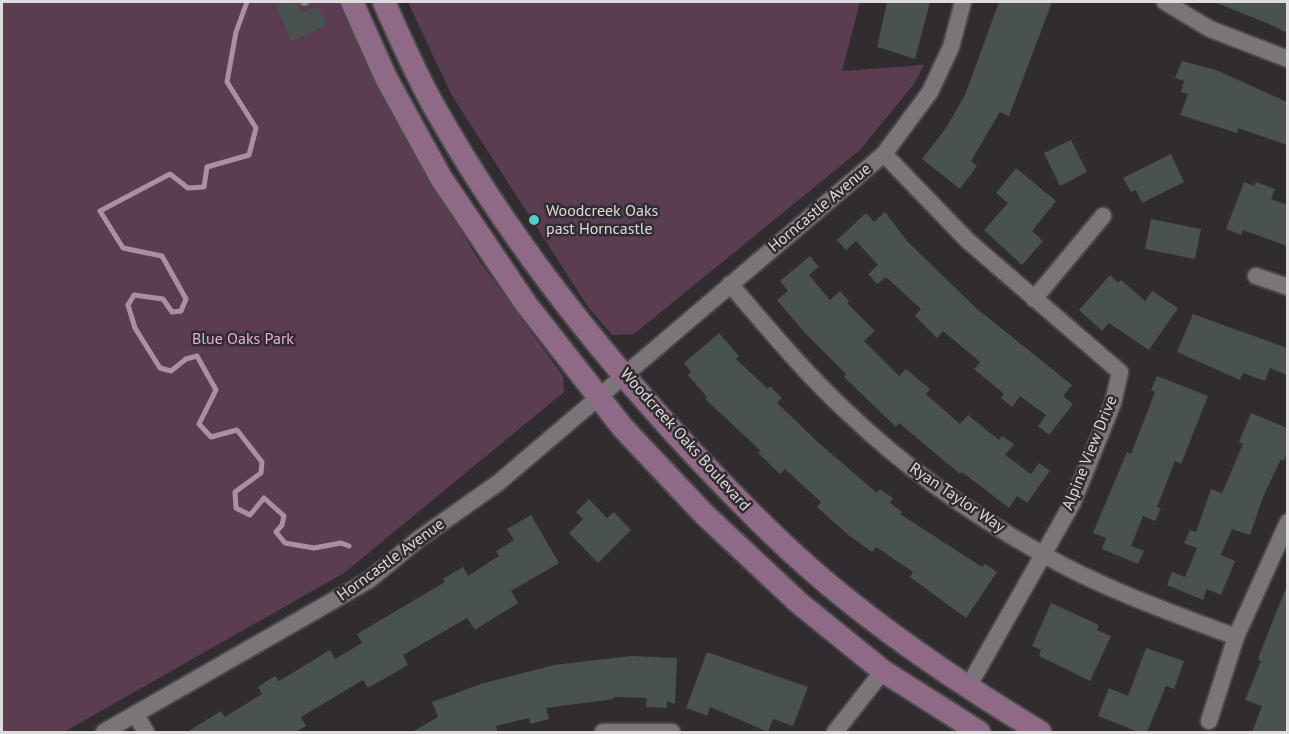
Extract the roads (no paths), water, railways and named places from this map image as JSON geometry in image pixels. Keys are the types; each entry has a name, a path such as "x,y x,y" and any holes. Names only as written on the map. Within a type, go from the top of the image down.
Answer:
{"main road":[{"name":"Woodcreek Oaks Boulevard","path":"352,2 387,78 441,178 526,304 598,397 659,466 758,567 883,671 979,732"},
{"name":"Woodcreek Oaks Boulevard","path":"384,2 435,108 508,226 654,411 773,534 848,601 926,660 1040,732"}],"street":[{"name":"Horncastle Avenue","path":"104,732 369,580 420,538 498,483 884,154 930,92 951,48 963,2"},
{"path":"1165,2 1210,29 1287,59"},
{"name":"Alpine View Drive","path":"884,154 968,241 1120,372 1113,404 1088,467 1044,555 968,687"},
{"path":"1034,299 1103,216"},
{"path":"1256,276 1287,287"},
{"name":"Ryan Taylor Way","path":"730,284 797,361 846,412 910,467 968,508 1044,555 1112,587 1236,637"},
{"path":"1209,721 1236,637 1287,522"},
{"path":"835,732 883,671"},
{"path":"136,715 146,732"},
{"path":"603,732 672,732"}],"waterway":[{"path":"247,2 236,32 227,82 256,128 249,155 207,167 204,187 188,188 170,174 100,211 123,248 162,256 186,299 181,311 172,312 163,299 134,295 128,305 135,328 160,368 171,371 186,359 197,356 216,390 199,424 211,437 237,430 262,462 261,473 235,492 236,508 250,515 264,498 284,516 282,525 276,532 285,543 314,548 341,543 349,546"}],"place":[{"name":"Woodcreek Oaks past Horncastle","path":"534,220"}],"park label":[{"name":"Blue Oaks Park","path":"243,339"}]}
